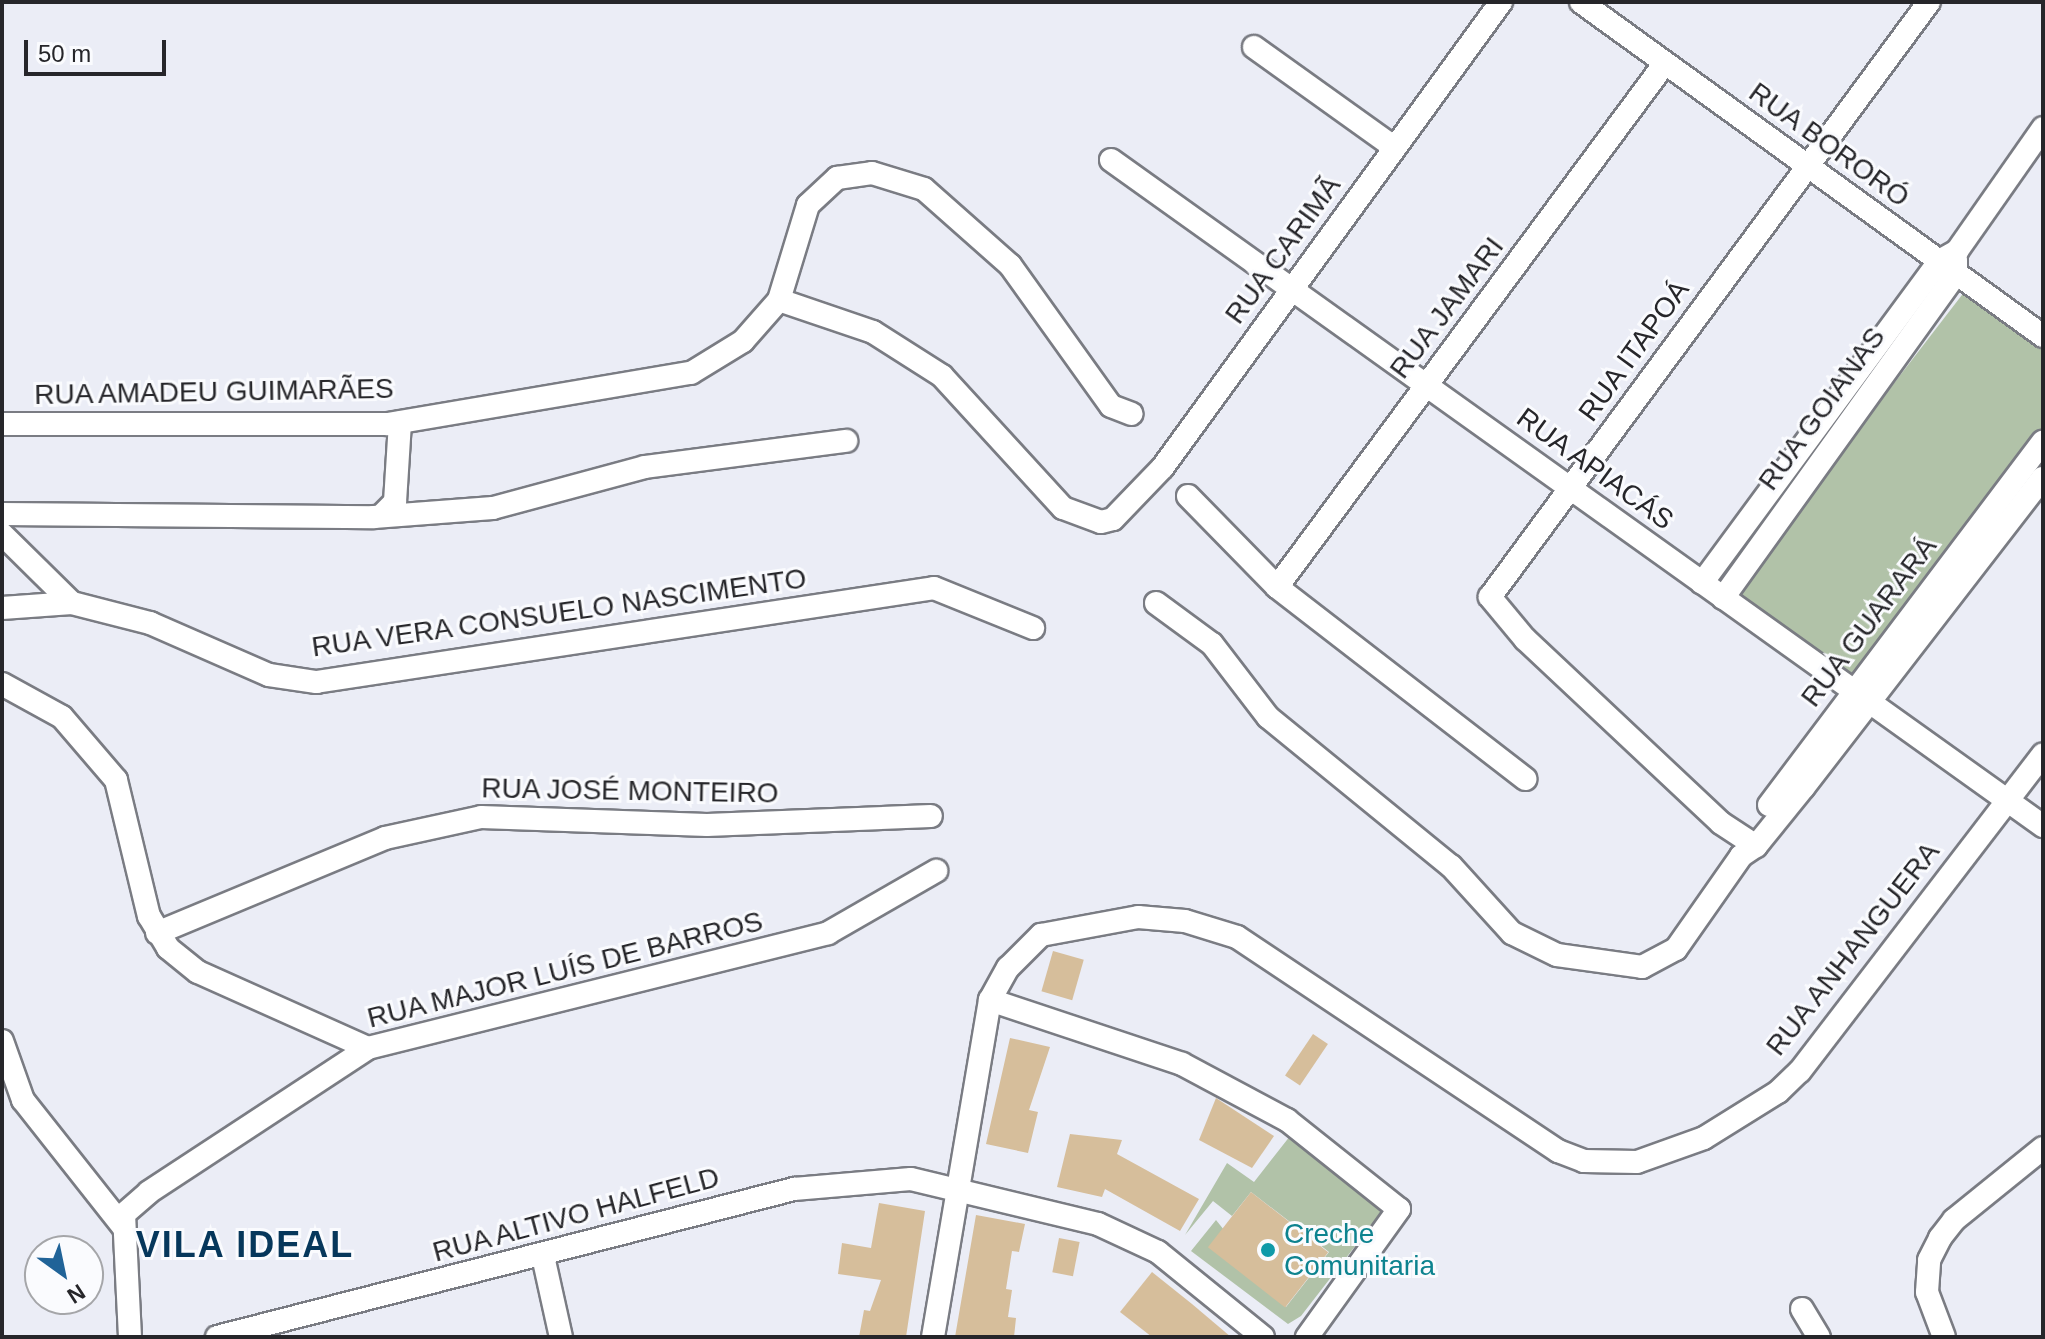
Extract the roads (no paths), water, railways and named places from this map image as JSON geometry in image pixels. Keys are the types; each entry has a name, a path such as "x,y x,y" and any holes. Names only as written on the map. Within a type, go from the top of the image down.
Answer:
{"street":[{"name":"RUA CARIMÃ","path":"779,300 873,332 942,376 1063,508 1101,522 1113,519 1163,467 1501,2"},
{"name":"RUA BORORÓ","path":"1581,2 1807,165 1950,262 2043,336"},
{"name":"RUA ITAPOÁ","path":"1747,847 1525,639 1490,597 1929,2"},
{"path":"1254,47 1395,148"},
{"name":"RUA JAMARI","path":"1277,587 1665,63"},
{"name":"RUA GOIANAS","path":"1723,598 2043,128"},
{"name":"RUA APIACÁS","path":"1111,160 2043,826"},
{"name":"RUA AMADEU GUIMARÃES","path":"2,424 400,422 691,373 743,341 779,300 808,205 837,178 872,173 924,189 1010,265 1111,406 1132,414"},
{"name":"RUA GOIANAS","path":"1702,583 1950,262"},
{"path":"381,516 395,502 400,422"},
{"path":"2,514 381,516 493,508 645,467 846,441"},
{"name":"RUA GUARARÁ","path":"1156,603 1212,644 1268,717 1451,866 1512,933 1557,955 1628,969 1655,963 1676,949 1747,847 1938,597 2043,442"},
{"name":"RUA GUARARÁ","path":"1938,597 2043,478"},
{"path":"1188,496 1277,587 1525,779"},
{"path":"2,534 72,603"},
{"name":"RUA VERA CONSUELO NASCIMENTO","path":"2,608 72,603 150,623 269,675 316,682 934,588 1033,628"},
{"path":"2,684 62,717 116,780 157,933 198,972 368,1048"},
{"name":"RUA ANHANGUERA","path":"990,1000 1008,968 1041,935 1138,917 1185,921 1237,937 1558,1151 1584,1161 1637,1162 1704,1138 1778,1092 1800,1071 1939,885 2009,802 2043,754"},
{"name":"RUA JOSÉ MONTEIRO","path":"157,933 385,838 481,817 707,825 931,816"},
{"name":"RUA MAJOR LUÍS DE BARROS","path":"124,1228 124,1214 149,1192 368,1048 828,933 936,871"},
{"path":"933,1337 954,1189 990,1000 1182,1064 1287,1120 1399,1209 1307,1337"},
{"path":"2,1041 23,1100 124,1228 130,1337"},
{"path":"1944,1337 1927,1292 1929,1260 1940,1238 1954,1220 2043,1148"},
{"name":"RUA ALTIVO HALFELD","path":"217,1337 543,1256 794,1189 911,1179 1098,1224 1158,1252 1263,1337"},
{"path":"543,1256 561,1337"},
{"path":"1802,1309 1819,1337"}],"place":[{"name":"Creche Comunitaria","path":"1268,1250"}],"district":[{"name":"VILA IDEAL","path":"245,1245"}]}
